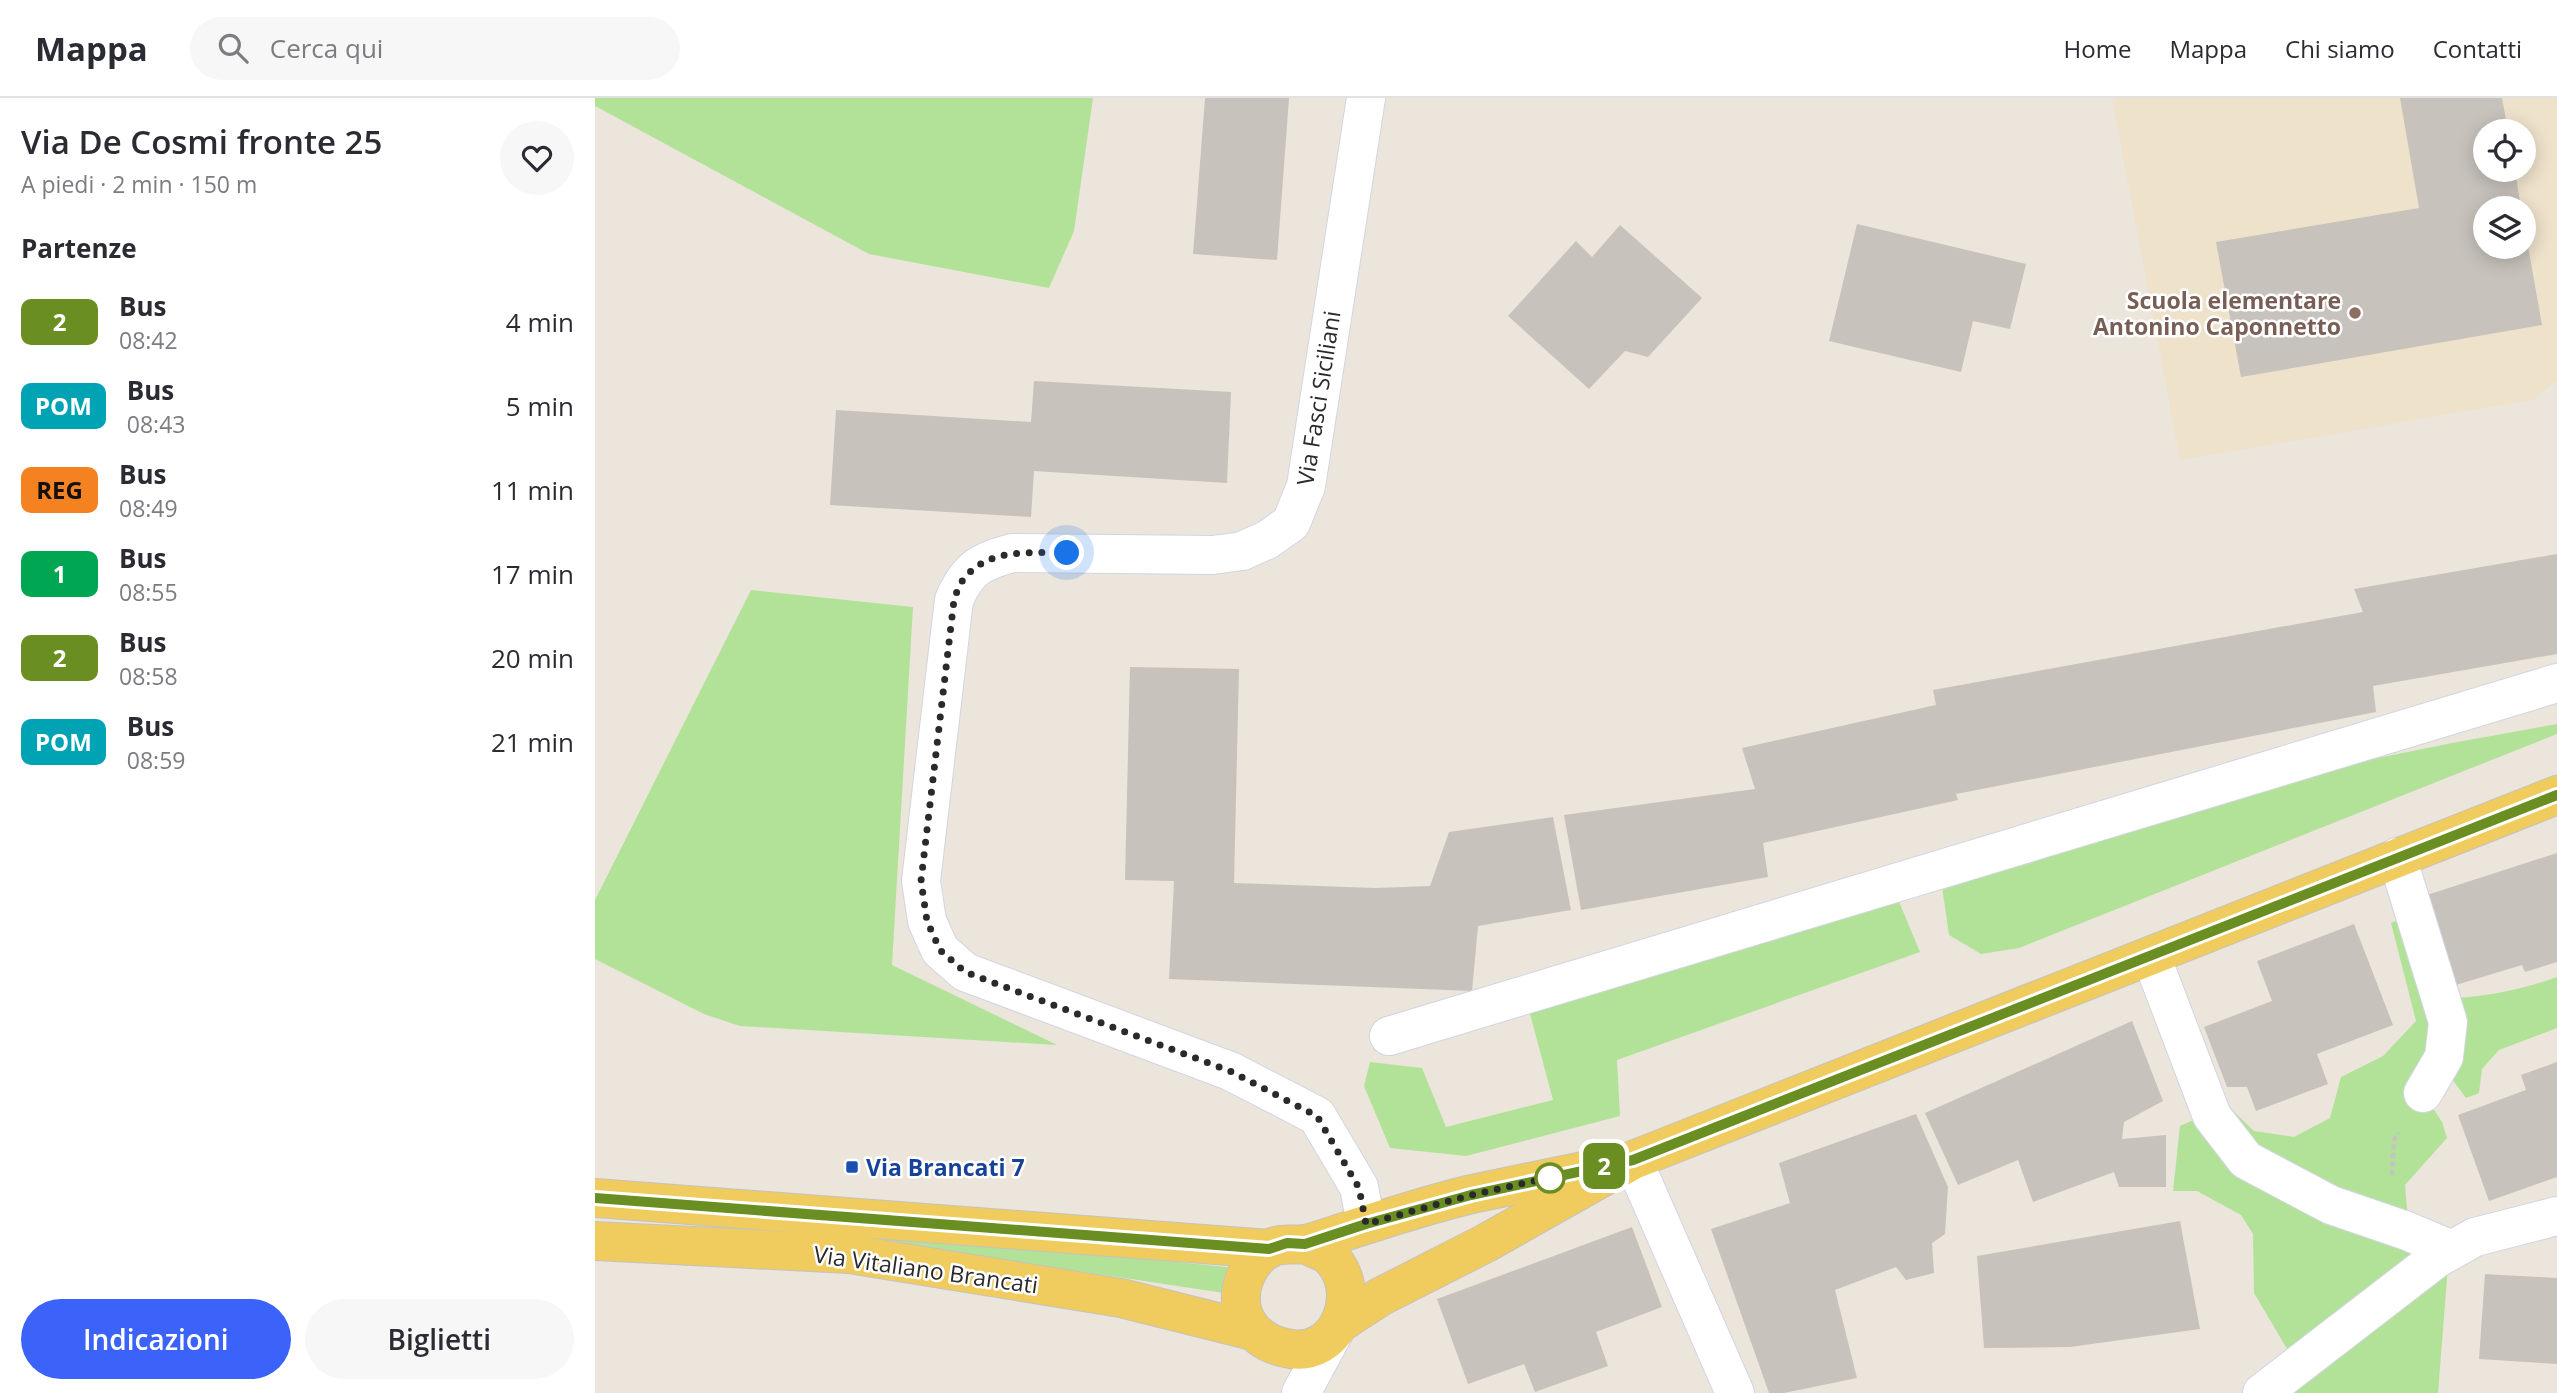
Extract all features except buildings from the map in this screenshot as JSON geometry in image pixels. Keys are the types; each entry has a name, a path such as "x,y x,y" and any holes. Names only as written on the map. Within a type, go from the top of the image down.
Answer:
{"main road":[{"path":"1633,1160 1471,1195 1287,1247 1254,1261 1244,1277 1240,1296 1244,1314 1253,1331 1270,1345 1292,1350 1314,1346 1380,1297 1486,1242 1633,1160 2557,795"},
{"name":"Via Vitaliano Brancati","path":"595,1198 1287,1247"},
{"name":"Via Vitaliano Brancati","path":"595,1241 849,1254 1121,1298 1253,1331"},
{"path":"1287,1247 1328,1255 1343,1275 1347,1299 1336,1329"}],"street":[{"name":"Via Fasci Siciliani","path":"1366,98 1306,486 1291,523 1267,540 1242,551 1213,555 1012,553 986,560 963,580 954,600 921,881 927,921 940,950 965,972 1230,1071 1317,1116 1359,1188 1366,1224"},
{"path":"1389,1036 2557,684"},
{"path":"2397,857 2448,1021 2444,1057 2423,1093"},
{"path":"2151,956 2211,1116 2246,1160 2331,1205 2407,1231 2452,1251"},
{"path":"1633,1160 1735,1393"},
{"path":"2262,1393 2436,1259 2475,1237 2557,1216"},
{"path":"1312,1388 1336,1329"}],"path":[{"path":"2407,1231 2392,1178 2394,1140 2423,1093"}],"shaded area":[{"name":"Scuola elementare Antonino Caponnetto","path":"2112,98 2557,98 2557,380 2533,400 2180,460"}],"green space":[{"path":"595,98 1093,98 1074,231 1049,288 869,254 595,106"},
{"path":"751,590 913,607 892,965 1057,1045 740,1026 704,1014 595,959 595,900"},
{"path":"2557,724 2557,734 2019,948 1981,954 1949,935 1940,873 2210,792"},
{"path":"1892,885 1920,952 1617,1060 1620,1116 1466,1156 1390,1148 1364,1086 1370,1062 1422,1068 1446,1127 1553,1100 1525,995"},
{"path":"2422,910 2455,998 2507,991 2557,977 2557,1028 2499,1050 2482,1069 2479,1093 2466,1098 2435,1056 2423,1093 2442,1122 2447,1138 2405,1185 2407,1209 2424,1259 2293,1359 2254,1293 2253,1234 2241,1215 2197,1191 2173,1191 2180,1126 2227,1105 2254,1131 2294,1137 2330,1118 2341,1077 2383,1056 2416,1021 2391,923"},
{"path":"895,1234 1227,1267 1224,1293 892,1243"},
{"path":"2448,1266 2438,1393 2278,1393"}],"bus line":[{"name":"2","path":"595,1198 1269,1249 1287,1243 1305,1244 1471,1195 1633,1160 2557,795"}],"place":[{"name":"Scuola elementare Antonino Caponnetto","path":"2355,313"},
{"name":"Via Brancati 7","path":"852,1167"}],"route":[{"path":"1067,553 1012,553 986,560 963,580 954,600 921,881 927,921 940,950 965,972 1230,1071 1317,1116 1359,1188 1366,1224 1471,1195 1552,1177 1550,1178"}]}
